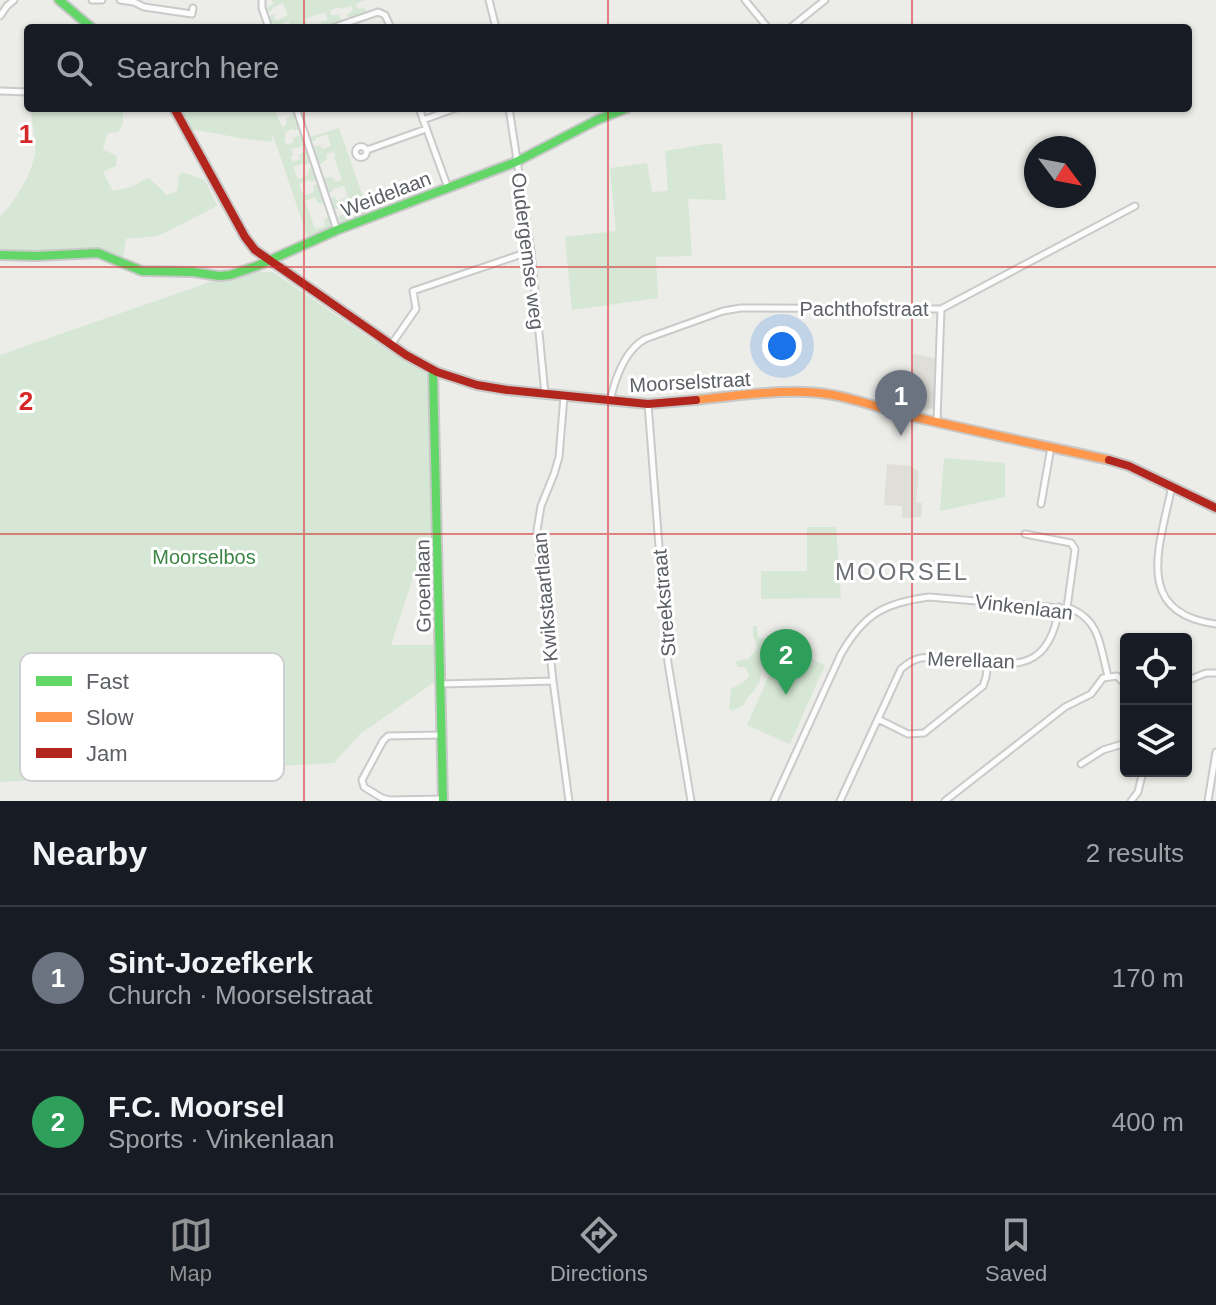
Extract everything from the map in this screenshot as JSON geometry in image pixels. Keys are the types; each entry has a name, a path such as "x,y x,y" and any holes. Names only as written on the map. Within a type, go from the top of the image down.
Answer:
{"street":[{"path":"0,16 14,0"},
{"path":"59,0 87,24"},
{"path":"92,0 102,0"},
{"path":"120,0 192,14 193,8"},
{"path":"262,0 268,24"},
{"path":"489,0 495,24"},
{"path":"745,0 765,24"},
{"path":"795,24 825,0"},
{"path":"344,24 378,12 386,17 389,24"},
{"path":"0,91 24,92"},
{"name":"Moorselstraat","path":"176,112 255,250 433,371 485,386 648,404 767,393 818,393 848,397 896,413 1129,466 1216,508"},
{"path":"297,112 337,230"},
{"path":"420,112 448,188"},
{"path":"423,120 445,112"},
{"name":"Oudergemse weg","path":"510,112 531,251 545,394"},
{"name":"Weidelaan","path":"0,255 98,253 145,271 219,276 239,273 337,230 516,162 617,112"},
{"path":"367,150 426,129"},
{"name":"Pachthofstraat","path":"610,401 622,366 634,346 645,339 723,311 741,308 941,309 1135,206"},
{"path":"391,345 416,309 413,291 531,251"},
{"path":"937,421 941,309"},
{"name":"Groenlaan","path":"433,371 443,800"},
{"name":"Kwikstaartlaan","path":"564,396 559,457 541,506 537,530 569,801"},
{"name":"Streekstraat","path":"648,404 668,663 691,801"},
{"path":"1041,504 1051,447"},
{"path":"1172,486 1157,569 1160,588 1175,611 1188,618 1216,624"},
{"path":"1025,534 1073,545 1067,608"},
{"name":"Vinkenlaan","path":"774,801 850,638 863,622 886,607 929,597 1067,608 1090,620 1108,676"},
{"name":"Merellaan","path":"840,801 901,669 910,661 921,657 1028,662 1048,644 1059,607"},
{"path":"878,719 908,734 924,733 983,686 988,662"},
{"path":"1192,679 1216,673"},
{"path":"945,801 1065,707 1091,694 1096,684 1108,676 1120,679"},
{"path":"441,684 553,681"},
{"path":"442,735 388,736 362,780 364,787 390,800 443,800"},
{"path":"1081,764 1103,750 1120,745"},
{"path":"1208,801 1213,788 1216,752"},
{"path":"1131,801 1138,792 1142,777"}],"shaded area":[{"path":"913,354 938,359 936,409 917,408 916,412 910,412"},
{"path":"887,464 911,466 919,472 916,502 922,503 921,517 902,518 902,506 884,505"}],"green space":[{"path":"272,0 365,0 356,4 358,9 364,8 367,12 348,19 347,14 353,11 351,6 340,7 330,10 332,16 338,14 342,21 334,24 322,24 320,20 328,20 325,12 305,19 307,24 290,24 289,21 272,24 269,16 274,14 276,21 288,15 283,3 267,12 273,4"},
{"path":"31,112 123,112 123,123 118,132 107,134 103,149 117,156 116,166 103,172 113,191 131,187 148,178 167,195 177,191 182,172 205,180 217,206 158,236 126,239 123,257 103,249 0,251 0,217 22,188 30,171 35,144"},
{"path":"181,112 276,112 282,127 287,125 286,119 294,114 299,129 285,132 284,140 287,145 301,135 305,146 291,149 293,155 290,157 293,162 300,159 299,155 306,150 311,163 293,167 298,179 308,175 312,167 316,180 299,184 304,196 314,192 313,186 318,184 324,203 318,203 315,197 305,201 315,229 325,226 324,219 329,217 329,229 308,239 273,135 271,142 191,129"},
{"path":"339,128 369,214 344,223 336,217 354,214 350,202 334,210 330,198 335,197 337,201 348,197 344,186 328,193 323,178 333,177 336,182 342,180 336,156 334,152 326,154 327,159 319,165 313,147 321,145 322,149 331,146 327,134 311,142 310,137"},
{"path":"722,144 726,200 688,199 692,256 656,257 658,298 572,310 565,237 616,231 610,168 647,163 652,192 668,191 665,151"},
{"name":"Moorselbos","path":"259,270 273,272 429,377 434,571 415,571 391,645 436,645 436,681 360,734 334,763 284,766 284,653 20,653 20,781 0,782 0,355 213,281"},
{"path":"944,458 1005,463 1005,497 940,511"},
{"path":"807,527 836,527 841,598 761,599 761,571 807,571"},
{"path":"753,626 757,626 758,638 767,638 769,643 762,659 760,680 744,705 732,711 729,708 731,689 749,675 745,667 738,667 735,662 749,658 758,648"},
{"path":"782,646 825,665 790,744 747,725"}],"traffic: fast":[{"path":"59,0 87,24"},
{"path":"0,255 98,253 142,271 230,275 337,230 516,162 617,112"},
{"path":"433,371 443,801"}],"traffic: slow":[{"path":"696,400 778,392 832,395 906,415 1109,460"}],"traffic: jam":[{"path":"176,112 255,250 406,355 437,372 477,385 507,390 648,404 696,400"},
{"path":"1109,460 1129,466 1216,508"}],"place":[{"name":"Sint-Jozefkerk","path":"901,436"},
{"name":"F.C. Moorsel","path":"786,695"}],"district":[{"name":"MOORSEL","path":"902,572"}]}
